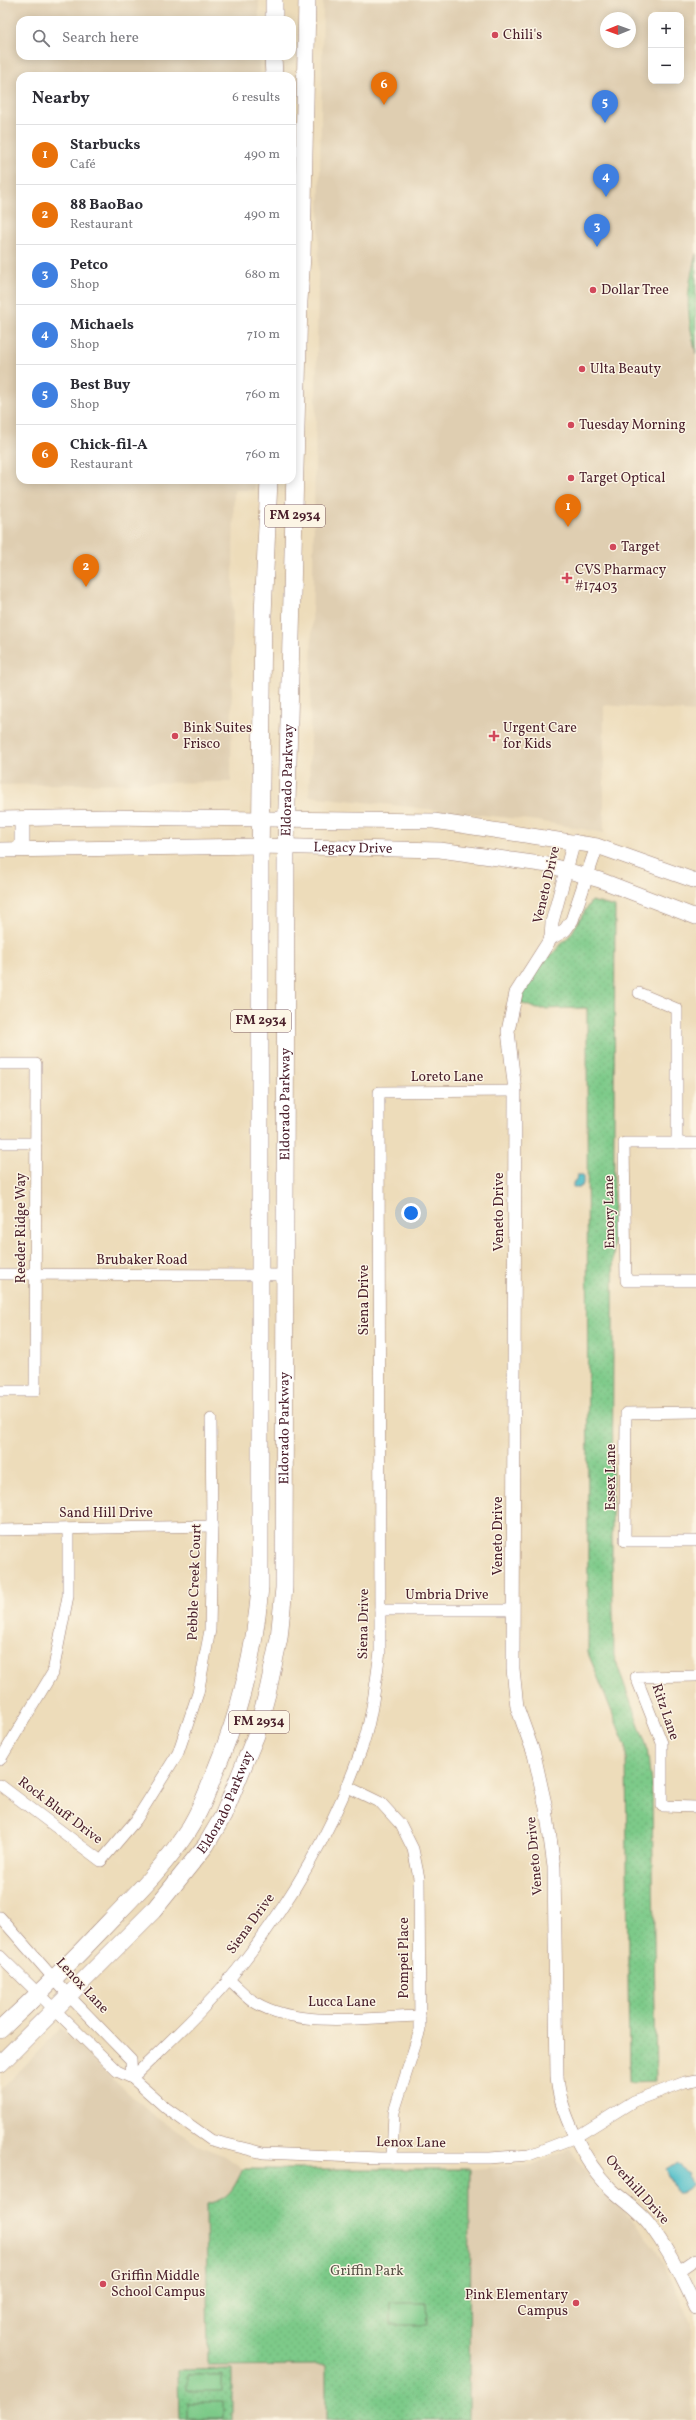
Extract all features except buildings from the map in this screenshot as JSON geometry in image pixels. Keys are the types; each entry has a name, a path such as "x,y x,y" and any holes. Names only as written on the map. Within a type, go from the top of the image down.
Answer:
{"main road":[{"path":"274,0 274,16"},
{"name":"Eldorado Parkway","path":"296,310 302,256 307,0"},
{"path":"274,60 274,72"},
{"name":"Eldorado Parkway","path":"0,2030 39,1994 136,1895 186,1832 202,1806 233,1728 246,1684 256,1634 260,1587 260,846 263,615 270,484"},
{"name":"Eldorado Parkway","path":"0,2064 153,1911 206,1845 223,1816 256,1735 268,1690 279,1638 284,1588 286,819 292,484"},
{"name":"Legacy Drive","path":"0,819 286,819 434,821 574,841 597,846 696,881"},
{"path":"22,819 22,849"},
{"name":"Legacy Drive","path":"0,850 260,846 440,850 548,865 588,877 696,917"}],"street":[{"name":"Veneto Drive","path":"551,938 552,922 574,841"},
{"name":"Veneto Drive","path":"576,2137 557,2087 554,1867 546,1808 534,1754 517,1707 513,1669 515,1091 508,1030 516,993 551,938 565,930 572,920 588,877 597,846"},
{"path":"639,993 677,1009 677,1143 696,1143"},
{"name":"Reeder Ridge Way","path":"0,1064 36,1064 35,1391 0,1391"},
{"name":"Loreto Lane","path":"379,1092 515,1091"},
{"name":"Siena Drive","path":"132,2078 187,2024 247,1958 293,1892 326,1832 360,1753 372,1705 380,1652 379,1092"},
{"path":"0,1143 36,1143"},
{"name":"Emory Lane","path":"677,1143 624,1143 626,1281 696,1281"},
{"name":"Brubaker Road","path":"0,1274 285,1275"},
{"name":"Essex Lane","path":"696,1412 626,1413 625,1541 696,1541"},
{"name":"Pebble Creek Court","path":"101,1861 136,1820 178,1753 198,1693 210,1630 212,1526 211,1419"},
{"name":"Sand Hill Drive","path":"0,1530 212,1526"},
{"path":"0,1760 53,1672 68,1596 68,1529"},
{"name":"Umbria Drive","path":"380,1610 513,1610"},
{"name":"Ritz Lane","path":"696,1676 636,1677 662,1743 662,1806 696,1807"},
{"name":"Rock Bluff Drive","path":"0,1786 101,1861"},
{"name":"Pompei Place","path":"346,1786 381,1803 401,1825 413,1849 419,1878 420,2030 416,2047 394,2112 392,2158"},
{"name":"Lenox Lane","path":"0,1917 69,1996 131,2060 132,2078"},
{"name":"Lenox Lane","path":"0,1956 117,2071 132,2078 166,2108 211,2140 264,2153 392,2158 490,2158 529,2155 576,2137 634,2101 685,2082 696,2080"},
{"name":"Lucca Lane","path":"228,1979 256,2003 288,2015 314,2019 420,2016"},
{"name":"Overhill Drive","path":"576,2137 589,2161 608,2186 649,2224 680,2270 696,2308"},
{"path":"680,2270 696,2260"}],"shaded area":[{"path":"0,0 259,0 259,16 16,16 16,60 259,60 259,72 16,72 16,484 254,484 254,490 234,490 231,782 0,785"},
{"path":"323,0 696,0 696,254 687,289 687,317 696,354 696,712 604,705 604,833 538,821 309,796"},
{"name":"Griffin Middle School Campus","path":"61,2028 111,2078 155,2116 198,2145 227,2157 243,2169 231,2192 220,2201 208,2366 326,2365 326,2420 0,2420 0,2091"},
{"name":"Pink Elementary Campus","path":"570,2149 599,2191 624,2210 655,2248 672,2281 691,2324 692,2420 469,2420 470,2169 533,2165"}],"green space":[{"path":"696,254 696,354 690,326 688,304 692,269"},
{"path":"591,901 615,907 612,1559 614,1656 647,1747 652,1793 656,2081 629,2082 626,1747 588,1653 587,1008 537,1009 521,1003 525,989 534,973 571,934"},
{"name":"Griffin Park","path":"243,2169 470,2169 469,2420 326,2420 326,2365 208,2366 206,2204 226,2196 233,2188"},
{"path":"390,2302 426,2302 427,2325 390,2325"},
{"path":"232,2369 232,2420 179,2420 178,2370"},
{"path":"188,2375 223,2375 223,2391 188,2391"},
{"path":"188,2402 223,2402 223,2418 188,2418"}],"water":[{"path":"577,1175 583,1175 583,1184 580,1187 573,1187 573,1183 576,1181"},
{"path":"677,2162 686,2173 690,2175 689,2178 692,2184 692,2186 680,2193 677,2193 666,2169"}],"place":[{"name":"Chili's","path":"495,35"},
{"name":"Chick-fil-A","path":"384,105"},
{"name":"Best Buy","path":"605,123"},
{"name":"Michaels","path":"606,197"},
{"name":"Petco","path":"597,247"},
{"name":"Dollar Tree","path":"593,290"},
{"name":"Ulta Beauty","path":"582,369"},
{"name":"Tuesday Morning","path":"571,425"},
{"name":"Target Optical","path":"571,478"},
{"name":"Starbucks","path":"568,527"},
{"name":"Target","path":"613,547"},
{"name":"CVS Pharmacy #17403","path":"567,578"},
{"name":"88 BaoBao","path":"86,587"},
{"name":"Bink Suites Frisco","path":"175,736"},
{"name":"Urgent Care for Kids","path":"494,736"},
{"name":"Griffin Middle School Campus","path":"103,2284"},
{"name":"Pink Elementary Campus","path":"576,2303"}]}
